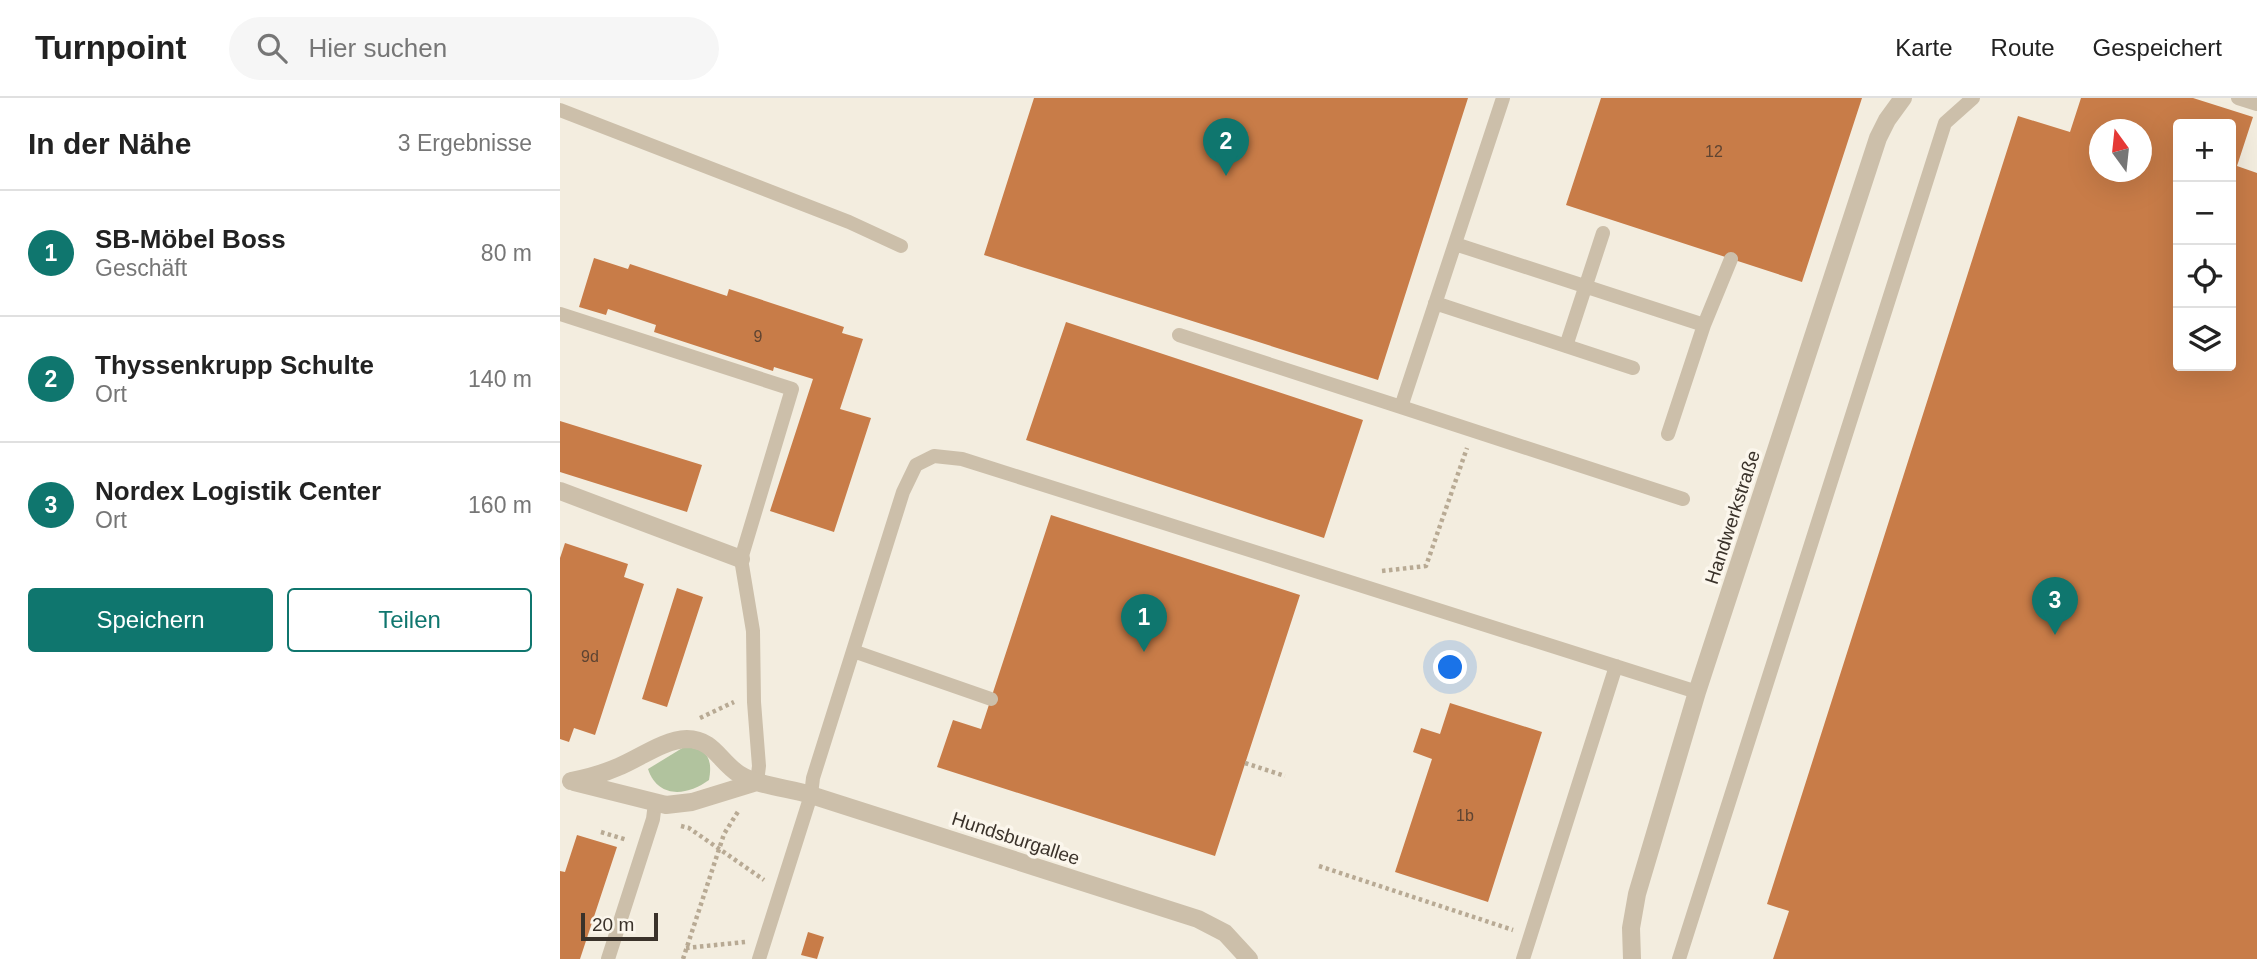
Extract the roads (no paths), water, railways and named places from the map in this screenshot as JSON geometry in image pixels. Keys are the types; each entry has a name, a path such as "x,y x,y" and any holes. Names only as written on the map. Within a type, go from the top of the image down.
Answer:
{"street":[{"name":"Handwerkstraße","path":"1632,959 1632,928 1637,894 1697,692 1878,138 1903,98"},
{"path":"560,491 741,559"},
{"name":"Hundsburgallee","path":"565,779 607,771 667,744 689,739 701,741 712,747 734,771 757,782 811,794 1198,919 1225,933 1249,959"},
{"name":"Hundsburgallee","path":"565,779 654,811 666,805 692,802 757,782"}],"lane":[{"path":"1401,407 1503,98"},
{"path":"1679,959 1945,123 1973,98"},
{"path":"2238,98 2257,104"},
{"path":"560,110 849,222 901,246"},
{"path":"1566,346 1603,233"},
{"path":"1455,244 1704,325"},
{"path":"1668,434 1704,325 1731,259"},
{"path":"1435,303 1633,368"},
{"path":"560,314 792,388 741,559 753,631 759,766 757,782"},
{"path":"1179,335 1683,499"},
{"path":"759,959 903,492 916,465 933,456 962,459 1697,692"},
{"path":"853,651 991,699"},
{"path":"1523,959 1616,666"},
{"path":"608,959 654,811"}],"place":[{"name":"Thyssenkrupp Schulte","path":"1226,176"},
{"name":"Nordex Logistik Center","path":"2055,635"},
{"name":"SB-Möbel Boss","path":"1144,652"}]}
